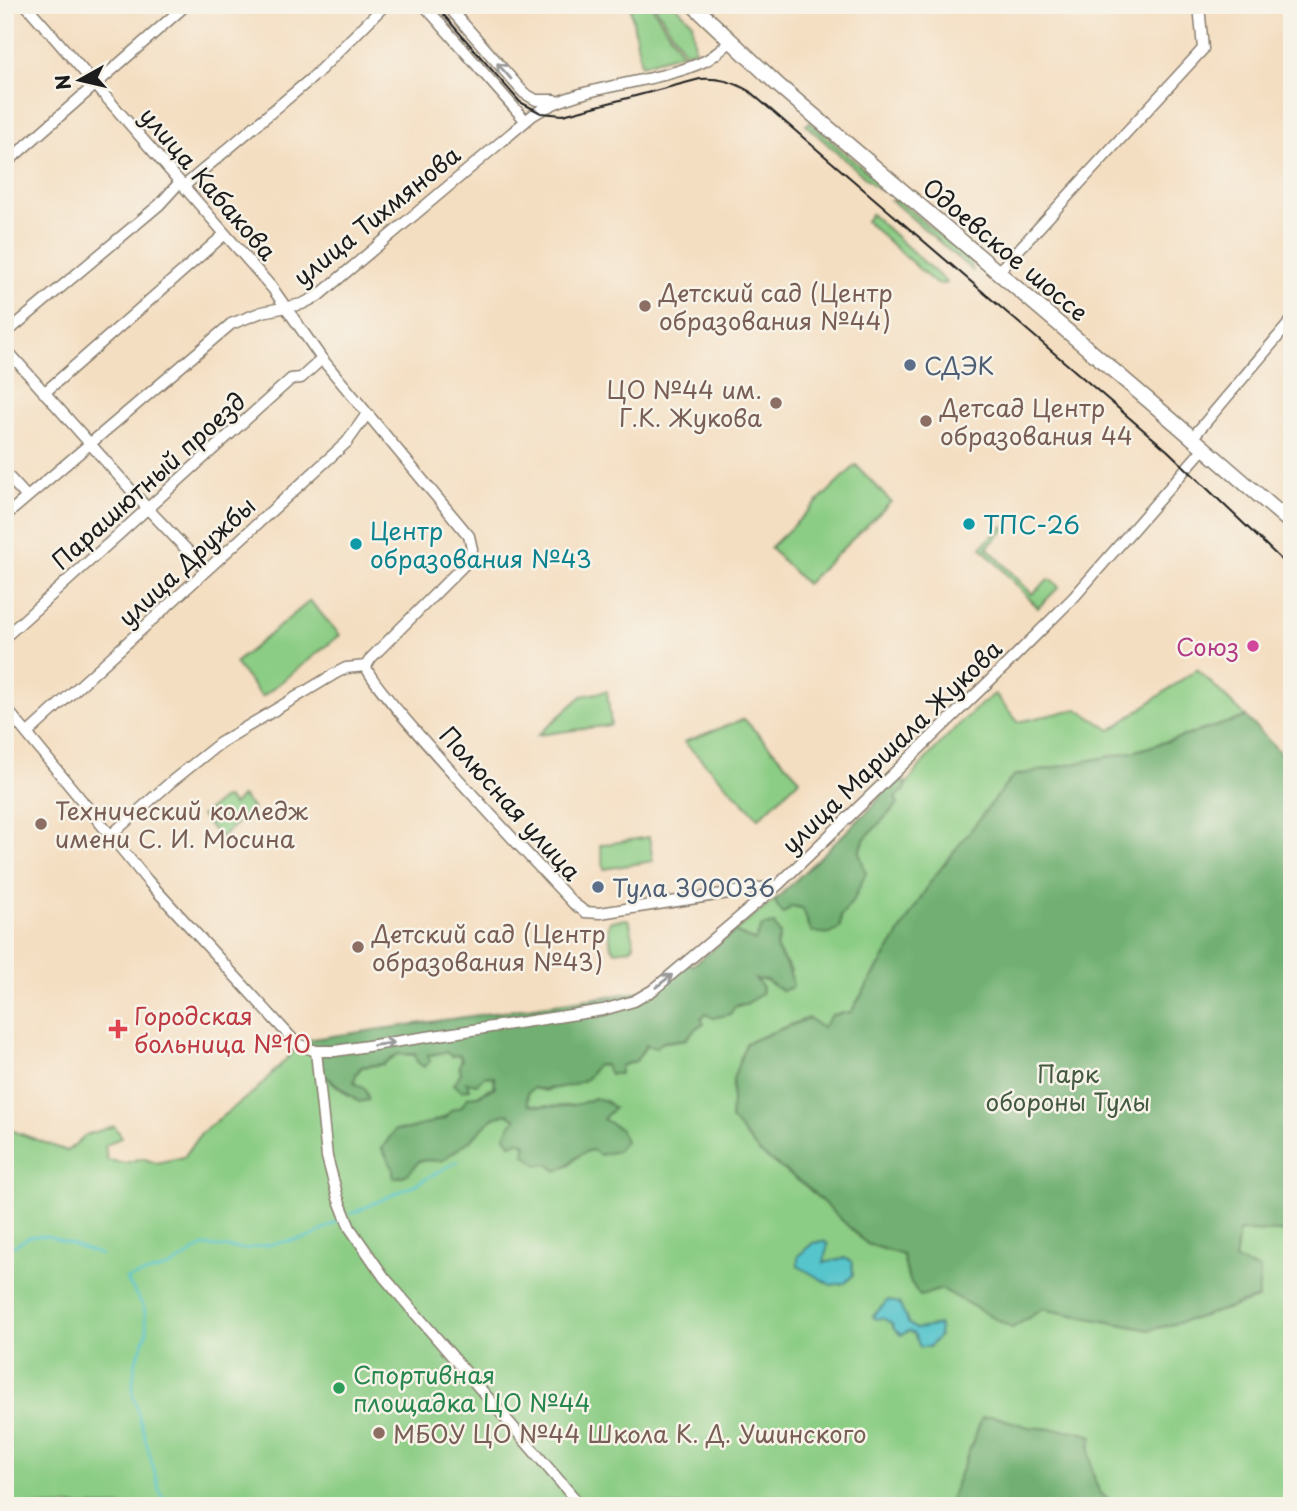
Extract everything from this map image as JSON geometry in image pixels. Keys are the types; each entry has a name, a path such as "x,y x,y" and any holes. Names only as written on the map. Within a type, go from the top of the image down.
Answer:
{"main road":[{"name":"Одоевское шоссе","path":"693,5 778,85 1292,524"}],"street":[{"name":"улица Кабакова","path":"26,5 285,305 322,359 469,536 472,549 468,561 366,666"},
{"path":"5,164 186,5"},
{"path":"5,334 313,77 385,5"},
{"path":"424,5 525,120"},
{"path":"447,5 524,93 536,100 560,100"},
{"path":"998,272 1203,49 1199,5"},
{"name":"улица Тихмянова","path":"5,516 231,324 285,305 302,304 318,296 525,120 560,100 691,66 713,56 731,41"},
{"path":"44,393 225,234"},
{"path":"1193,437 1292,320"},
{"path":"5,348 206,570"},
{"name":"Парашютный проезд","path":"5,637 291,379 301,377 322,359"},
{"name":"улица Дружбы","path":"28,733 347,442 367,414"},
{"name":"улица Маршала Жукова","path":"316,1051 335,1051 581,1014 634,1001 670,976 778,884 1005,666 1074,597 1204,448"},
{"path":"5,472 27,497"},
{"path":"111,835 220,743 336,673 346,668 366,666"},
{"name":"Полюсная улица","path":"366,666 379,689 453,773 573,903 585,912 600,913 734,894 778,884"},
{"path":"5,708 182,920 297,1044 316,1051 327,1157 338,1198 350,1228 384,1277 581,1506"}],"green space":[{"path":"630,5 651,5 682,53 641,65"},
{"path":"654,5 675,5 692,22 695,50 685,52"},
{"path":"810,122 877,181 879,190 806,125"},
{"path":"891,200 898,200 971,262 973,271"},
{"path":"871,214 947,283 936,284 866,221"},
{"path":"856,465 891,502 806,584 770,548"},
{"path":"1003,526 1006,529 987,547 1032,594 1048,580 1052,580 1059,587 1038,608 981,547"},
{"path":"310,601 340,635 262,697 235,663"},
{"path":"1197,669 1246,717 1136,751 881,963 851,1012 832,1015 822,1028 808,1018 746,1043 759,1152 807,1187 867,1243 903,1255 908,1278 942,1289 1012,1328 1042,1309 1150,1330 1258,1299 1260,1270 1235,1260 1239,1231 1292,1232 1292,1506 5,1506 5,1128 67,1151 86,1135 114,1126 122,1137 105,1146 107,1160 125,1163 142,1158 156,1163 184,1157 201,1133 256,1090 305,1040 316,1051 326,1077 349,1096 356,1074 362,1067 383,1064 398,1054 427,1056 446,1052 460,1055 465,1082 485,1076 494,1077 495,1087 444,1117 421,1126 395,1131 382,1148 393,1169 447,1154 466,1143 490,1121 507,1113 516,1119 505,1135 510,1144 519,1140 549,1164 569,1166 580,1153 592,1150 620,1129 602,1119 594,1098 571,1105 536,1106 528,1105 527,1093 534,1088 545,1091 586,1079 596,1065 620,1066 636,1061 647,1045 686,1039 706,1014 746,1004 761,994 762,986 754,979 766,980 782,991 791,970 776,947 780,935 756,941 734,932 776,899 776,904 802,908 807,916 807,925 841,916 854,899 865,873 859,852 865,838 898,804 895,797 905,790 930,754 986,701 995,694 1018,722 1077,709 1111,730"},
{"path":"607,691 611,725 538,735 582,696"},
{"name":"Парк обороны Тулы","path":"1246,717 1292,765 1292,1232 1239,1231 1235,1260 1260,1270 1258,1298 1150,1330 1043,1309 1012,1328 942,1289 920,1296 908,1278 903,1255 867,1244 807,1187 759,1152 731,1119 733,1079 746,1043 809,1018 822,1028 832,1015 851,1012 931,881 1013,776 1136,751"},
{"path":"744,719 800,779 759,818 684,742"},
{"path":"897,780 906,782 905,790 895,797 898,804 865,838 859,852 866,873 854,899 841,916 840,928 830,934 812,932 802,908 792,906 783,914 776,904 776,899"},
{"path":"242,796 253,809 220,838 201,816 222,799 227,798 233,805"},
{"path":"649,837 653,861 604,869 600,845"},
{"path":"627,919 630,922 634,945 630,949 615,951 611,947 608,925 611,921"},
{"path":"774,924 780,935 776,947 789,970 793,987 782,991 766,980 755,979 762,986 761,994 746,1004 736,1005 730,1014 713,1018 706,1014 701,1019 704,1024 686,1039 663,1042 655,1048 646,1045 636,1061 620,1066 620,1074 610,1074 605,1065 597,1065 581,1082 553,1088 534,1088 527,1093 528,1104 562,1106 580,1104 594,1098 606,1101 614,1108 603,1119 620,1129 625,1141 617,1151 600,1155 592,1150 586,1152 557,1171 549,1164 538,1165 524,1154 526,1144 519,1141 510,1144 505,1136 516,1119 507,1113 493,1118 472,1139 441,1161 420,1160 407,1174 393,1178 393,1169 382,1148 395,1130 409,1129 446,1118 451,1110 461,1107 468,1097 478,1096 495,1087 494,1077 485,1076 477,1084 466,1082 470,1089 462,1091 453,1084 461,1073 460,1055 451,1056 446,1052 427,1055 430,1061 424,1067 417,1062 415,1054 398,1054 383,1064 361,1067 354,1083 365,1089 369,1100 359,1102 317,1069 316,1051 305,1040 645,991 682,961 693,965 734,932 755,941 762,926"},
{"path":"993,1416 1029,1427 1075,1431 1093,1436 1090,1456 1099,1490 1106,1498 1127,1506 956,1506 950,1499 982,1418"}],"water":[{"path":"824,1241 828,1244 824,1263 845,1258 852,1262 853,1275 845,1283 831,1285 798,1266 798,1256 813,1243"},
{"path":"888,1300 899,1303 908,1323 916,1329 940,1325 939,1336 929,1347 920,1347 914,1334 909,1331 901,1335 891,1323 882,1318 875,1319 873,1316"}],"waterway":[{"path":"351,1214 458,1161"},
{"path":"168,1506 160,1492 132,1391 135,1364 147,1332 144,1307 126,1279 170,1267 203,1246 245,1249 311,1237 340,1220"},
{"path":"5,1259 7,1250 31,1236 48,1236 101,1255"}],"tram line":[{"path":"435,5 520,102 541,113 563,115 700,79 725,81 749,91 1168,451 1292,570"}],"place":[{"name":"Детский сад (Центр образования №44)","path":"645,306"},
{"name":"СДЭК","path":"910,365"},
{"name":"ЦО №44 им. Г.К. Жукова","path":"776,403"},
{"name":"Детсад Центр образования 44","path":"926,421"},
{"name":"ТПС-26","path":"969,524"},
{"name":"Центр образования №43","path":"356,544"},
{"name":"Союз","path":"1253,646"},
{"name":"Технический колледж имени С. И. Мосина","path":"41,824"},
{"name":"Тула 300036","path":"598,887"},
{"name":"Детский сад (Центр образования №43)","path":"358,947"},
{"name":"Городская больница №10","path":"118,1029"},
{"name":"Спортивная площадка ЦО №44","path":"339,1388"},
{"name":"МБОУ ЦО №44 Школа К. Д. Ушинского","path":"379,1433"}]}
